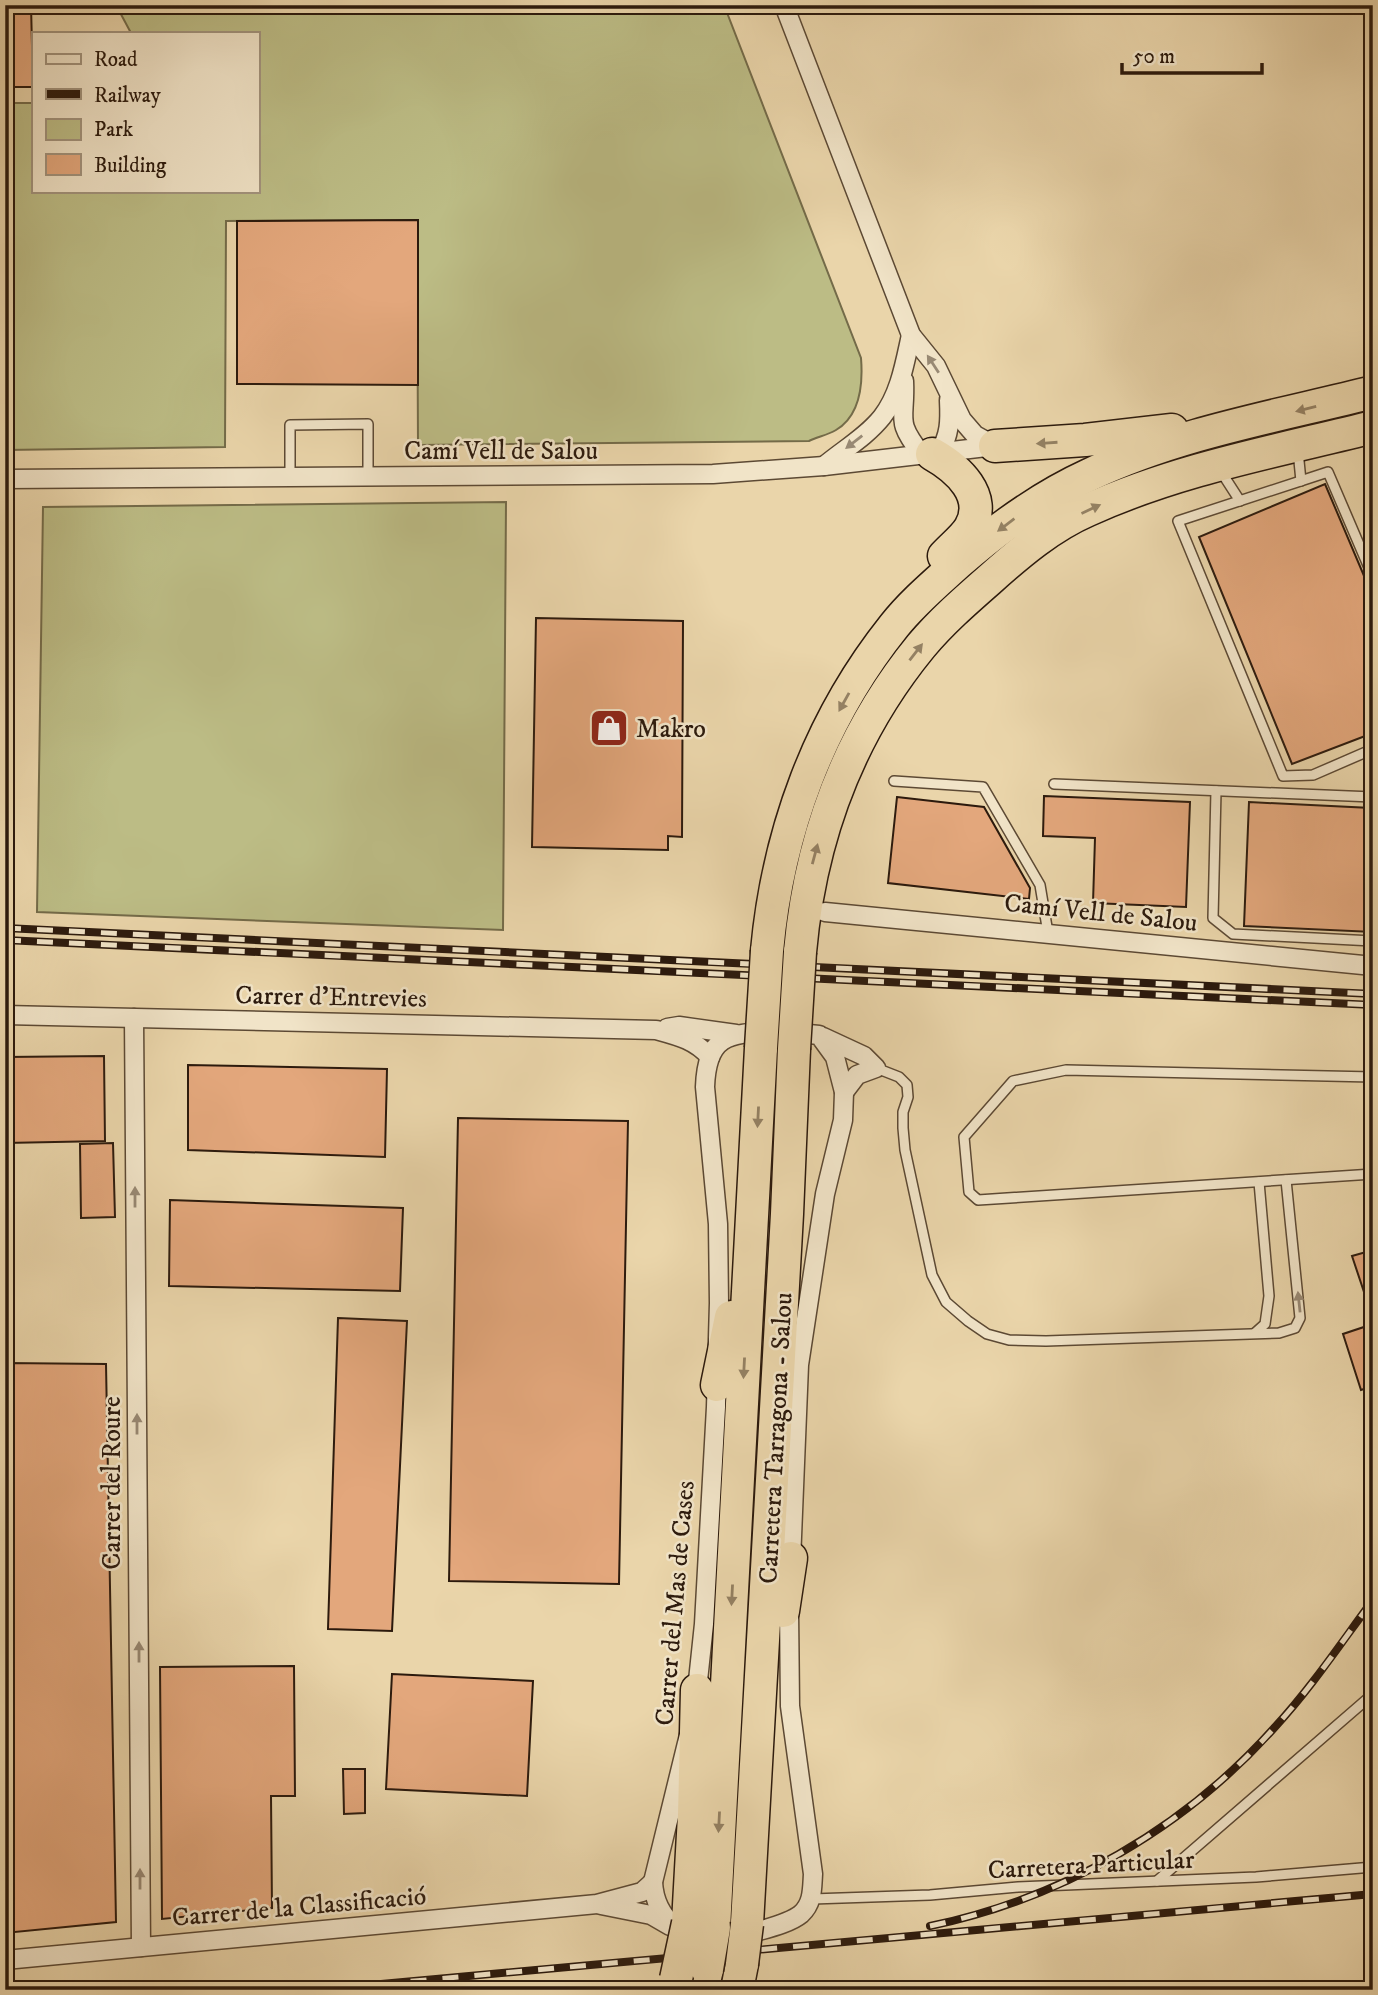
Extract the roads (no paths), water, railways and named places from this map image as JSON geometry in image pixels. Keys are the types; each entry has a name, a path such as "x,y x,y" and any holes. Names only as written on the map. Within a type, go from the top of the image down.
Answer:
{"highway":[{"path":"895,624 976,547 1060,489 1091,474 1166,444 1373,393"},
{"path":"995,446 1085,440 1261,420"},
{"path":"814,916 811,869 823,826 839,781 889,691 922,645 948,616 1014,558 1060,525 1085,511 1135,490 1218,465 1373,427"},
{"path":"895,624 916,583 970,529 973,521 974,499 964,478 949,463 931,454"},
{"name":"Carretera Tarragona - Salou","path":"692,1927 754,1181 749,1041 767,951 778,869 814,758 859,675 895,624"},
{"name":"Carretera Tarragona - Salou","path":"739,1977 747,1924 787,1214 807,1042 800,952 814,916"},
{"path":"717,1385 754,1181"},
{"path":"787,1214 797,1305 799,1365"},
{"path":"758,1736 778,1646 791,1558"},
{"path":"690,1982 697,1690"}],"street":[{"path":"784,5 911,335 936,366 962,419 975,435 995,446"},
{"path":"824,466 857,441 883,415 897,389 911,335"},
{"path":"903,370 905,393 902,419 906,434 931,454 947,441 950,426 949,396"},
{"name":"Camí Vell de Salou","path":"5,479 713,474 824,466 995,446"},
{"name":"Camí Vell de Salou","path":"814,916 1048,933 1373,966"},
{"name":"Carrer d'Entrevies","path":"5,1015 656,1030 680,1026 749,1041"},
{"name":"Carrer del Roure","path":"134,1018 141,1947"},
{"name":"Carrer d'Entrevies","path":"656,1030 682,1037 700,1046 710,1057"},
{"path":"710,1057 716,1045 749,1041 778,1031 807,1042 864,1056 876,1069 857,1075 844,1091"},
{"path":"653,1882 658,1904 692,1927 691,1937 724,1941 769,1928 800,1914 812,1899 813,1874 790,1706 791,1558 799,1365 816,1240 843,1120 844,1091 835,1057 807,1042"},
{"name":"Carrer del Mas de Cases","path":"653,1882 689,1735 704,1624 719,1303 718,1224 705,1087 706,1065 710,1057"},
{"name":"Carrer de la Classificació","path":"5,1960 597,1904 642,1892 653,1882"},
{"name":"Carrer de la Classificació","path":"597,1904 692,1927"}],"lane":[{"path":"290,477 290,425 368,424 368,477"},
{"path":"1298,446 1301,481"},
{"path":"1218,465 1240,501"},
{"path":"1373,577 1328,472 1178,521 1283,776 1313,775 1373,749"},
{"path":"894,781 983,788 1040,885 1048,933"},
{"path":"1054,784 1373,797"},
{"path":"1216,791 1213,919 1233,934 1373,941"},
{"path":"876,1069 899,1077 907,1085 908,1097 903,1120 905,1150 932,1275 946,1302 968,1321 987,1334 1009,1340 1279,1333 1295,1328 1300,1318 1286,1180"},
{"path":"1373,1077 1066,1070 1013,1081 964,1137 969,1192 978,1200 1373,1174"},
{"path":"1255,1333 1265,1324 1269,1296 1259,1182"},
{"path":"1156,1881 1373,1695"},
{"name":"Carretera Particular","path":"812,1899 1256,1877 1373,1867"}],"railway":[{"path":"5,928 1373,994"},
{"path":"5,940 1373,1005"},
{"path":"930,1926 979,1914 1074,1878 1161,1827 1240,1764 1275,1727 1373,1600"},
{"path":"315,1990 1373,1894"}],"place":[{"name":"Makro","path":"609,728"}]}
